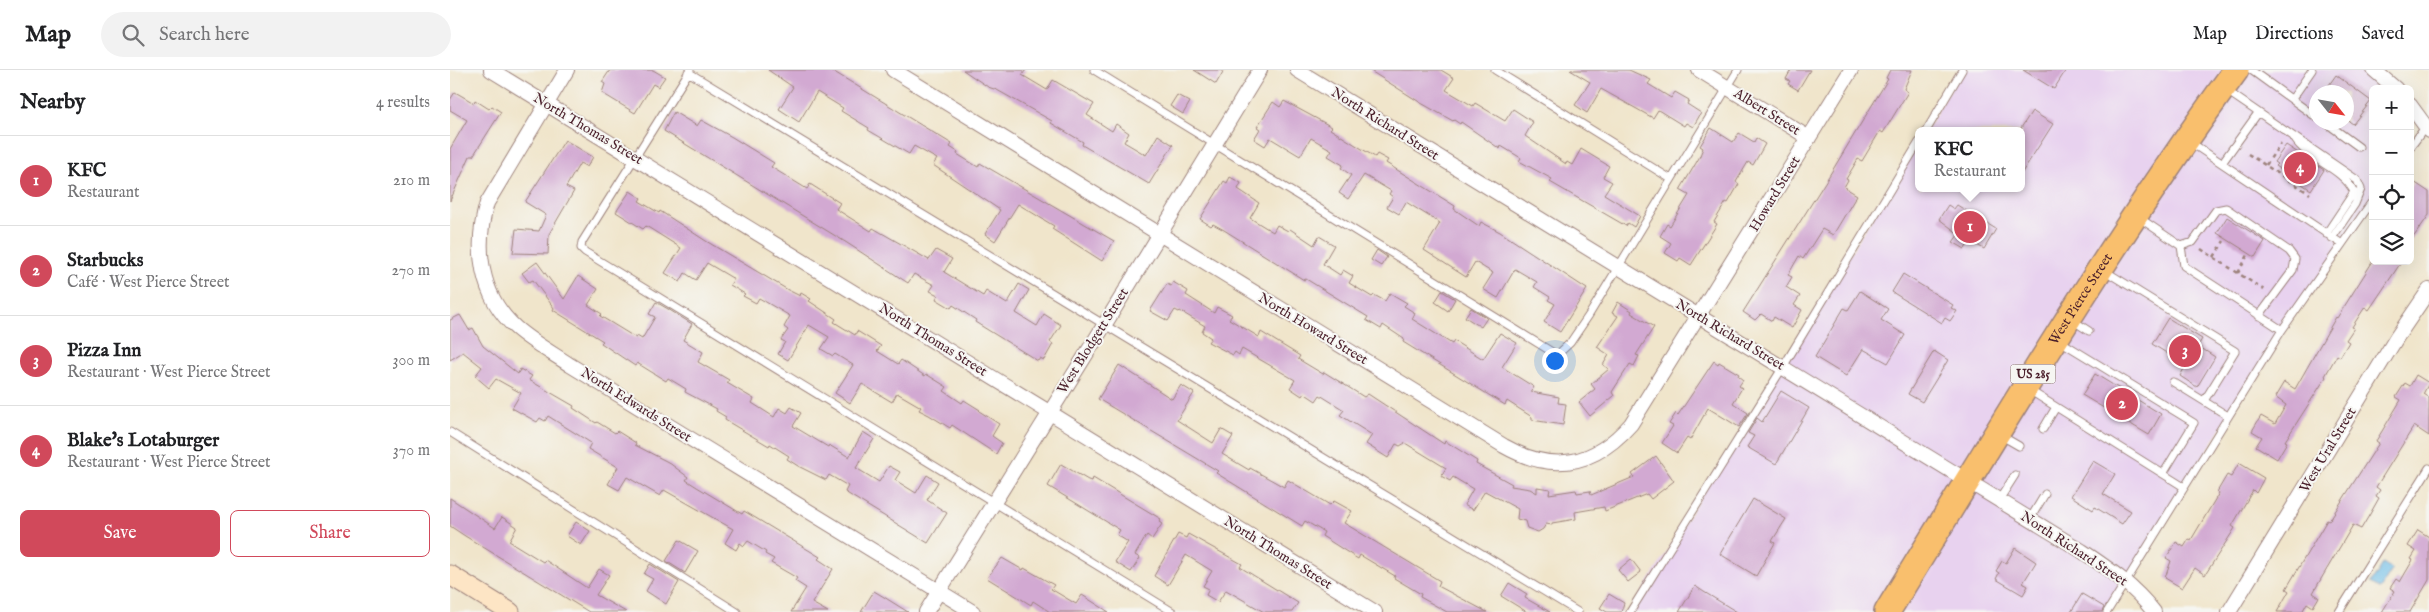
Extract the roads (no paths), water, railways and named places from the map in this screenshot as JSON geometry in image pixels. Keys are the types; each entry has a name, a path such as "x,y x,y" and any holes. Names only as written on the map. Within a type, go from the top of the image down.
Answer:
{"highway":[{"name":"West Pierce Street","path":"1887,612 2099,267 2229,79"}],"street":[{"name":"North Thomas Street","path":"491,70 1375,612"},
{"name":"North Edwards Street","path":"568,70 487,203 481,221 480,240 484,276 496,304 505,316 524,334 570,365 973,612"},
{"name":"North Howard Street","path":"893,70 1504,446 1524,456 1545,462 1566,463 1590,457 1622,435 1646,401 1699,317"},
{"name":"West Blodgett Street","path":"926,612 1260,70"},
{"name":"North Richard Street","path":"1298,70 2030,519 2125,581 2139,593 2154,612"},
{"name":"Albert Street","path":"1700,70 1809,138"},
{"name":"Howard Street","path":"1699,317 1851,70"},
{"path":"2377,71 2392,85"},
{"path":"2414,110 2428,126"},
{"name":"West Ural Street","path":"2229,612 2397,337 2429,290"},
{"path":"450,575 510,612"}],"lane":[{"path":"1094,70 1557,355 1570,343 1589,315 1738,70"},
{"path":"1494,70 1671,179"},
{"path":"1928,127 1962,70"},
{"path":"2251,70 2309,112"},
{"path":"2292,99 2312,70"},
{"path":"1173,612 584,252 581,248 582,242 689,71 1578,612"},
{"path":"2229,79 2258,113 2357,180 2361,189 2355,204 2329,236"},
{"path":"2222,163 2258,113"},
{"path":"2414,143 2428,126"},
{"path":"2335,130 2359,147"},
{"path":"2186,139 2342,244"},
{"path":"1630,612 1783,367 1915,149"},
{"path":"2107,612 2282,330 2369,206"},
{"path":"2181,246 2193,242 2216,210 2226,208 2290,251 2295,259 2293,270 2259,316"},
{"path":"2135,214 2181,246 2184,266 2282,330"},
{"path":"2099,267 2235,351 2204,401"},
{"path":"2061,328 2089,331"},
{"path":"2061,328 2194,423 2164,474"},
{"path":"2173,382 2228,416"},
{"path":"2025,388 2184,486"},
{"path":"2043,429 2056,407"},
{"path":"450,432 737,612"},
{"path":"1996,432 2019,446"},
{"path":"2339,612 2429,468"},
{"path":"1999,500 2015,475"},
{"path":"2030,519 2045,494"}],"water":[{"path":"2383,564 2392,570 2380,589 2371,583"}],"place":[{"name":"Blake's Lotaburger","path":"2300,168"},
{"name":"KFC","path":"1970,227"},
{"name":"Pizza Inn","path":"2185,351"},
{"name":"Starbucks","path":"2122,404"}]}
